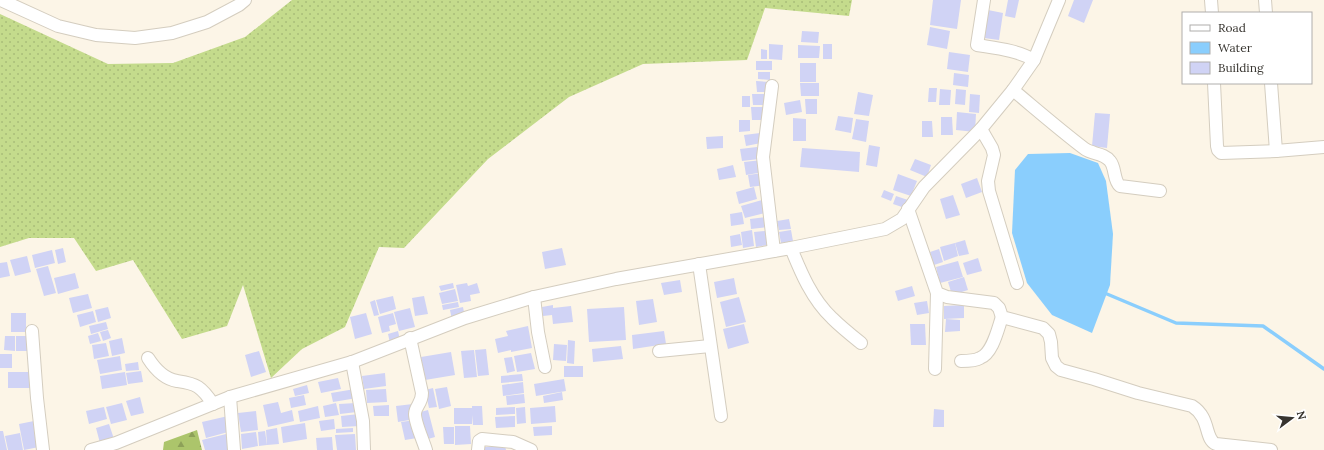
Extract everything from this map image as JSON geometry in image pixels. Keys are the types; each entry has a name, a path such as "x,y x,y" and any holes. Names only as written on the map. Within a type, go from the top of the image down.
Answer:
{"street":[{"path":"1,0 58,26 96,36 135,38 172,33 207,22 246,0"},
{"path":"984,0 977,45 1020,54 1034,60"},
{"path":"91,450 116,443 230,397 352,362 410,338 482,312 534,297 616,279 792,248 885,229 902,219 929,181 980,129 1013,90 1034,60 1060,0"},
{"path":"1211,0 1212,12"},
{"path":"1265,0 1266,12"},
{"path":"1214,84 1217,146 1218,150 1222,153 1324,147"},
{"path":"1271,84 1276,151"},
{"path":"772,86 763,157 774,251"},
{"path":"1013,90 1086,150 1108,160 1115,171 1120,186 1160,191"},
{"path":"980,129 992,148 994,155 988,181 989,191 1017,283"},
{"path":"908,209 937,293 935,369"},
{"path":"792,248 799,270 822,307 831,318 861,343"},
{"path":"699,264 721,416"},
{"path":"937,293 947,297 994,303 999,308 1002,317 994,341 986,355 981,358 961,361"},
{"path":"534,297 538,332 545,367"},
{"path":"1002,317 1043,328 1049,334 1052,358 1056,366 1061,370 1094,379 1138,394 1192,406 1203,416 1210,440 1216,444 1271,450"},
{"path":"32,332 42,450"},
{"path":"410,338 422,393 421,402 416,410 416,418 426,450"},
{"path":"659,351 710,346"},
{"path":"148,358 154,368 168,378 174,381 189,383 198,387 213,404"},
{"path":"352,362 363,421 364,450"},
{"path":"230,397 234,450"},
{"path":"478,450 479,441 482,439 513,442 531,450"}],"green space":[{"path":"292,0 852,0 849,16 765,8 747,60 643,64 569,97 488,159 404,248 379,247 345,327 302,349 271,378 243,285 227,326 182,339 133,260 96,271 74,238 29,238 0,247 0,14 108,64 173,63 245,37"},
{"path":"197,430 202,450 163,450 164,442"}],"water":[{"path":"1070,153 1098,163 1106,181 1113,234 1110,285 1092,333 1052,315 1027,283 1012,233 1015,170 1028,154"}],"building":[{"path":"933,0 961,0 957,29 930,25"},
{"path":"1008,0 1019,0 1015,18 1005,16"},
{"path":"1074,0 1093,0 1084,23 1068,16"},
{"path":"988,10 1003,13 999,40 984,38"},
{"path":"930,27 950,31 947,49 927,45"},
{"path":"802,31 819,32 818,43 801,42"},
{"path":"769,44 783,45 782,60 769,59"},
{"path":"823,44 832,44 832,59 823,59"},
{"path":"798,45 820,46 819,58 798,58"},
{"path":"761,49 767,50 767,59 761,59"},
{"path":"949,52 970,55 968,72 947,69"},
{"path":"756,61 772,61 772,70 756,70"},
{"path":"800,63 816,63 816,82 800,82"},
{"path":"758,72 770,72 770,80 758,79"},
{"path":"954,73 969,75 968,87 953,85"},
{"path":"756,81 770,82 770,92 757,92"},
{"path":"800,83 819,83 819,96 801,96"},
{"path":"929,88 937,88 936,102 928,102"},
{"path":"940,89 951,90 950,105 939,105"},
{"path":"956,89 966,90 965,105 955,104"},
{"path":"858,92 873,95 869,116 854,114"},
{"path":"752,94 768,94 768,105 753,105"},
{"path":"970,94 980,95 979,113 969,112"},
{"path":"742,96 750,96 750,107 742,107"},
{"path":"805,99 817,99 817,114 806,114"},
{"path":"800,100 802,112 786,115 784,103"},
{"path":"751,107 766,107 766,120 752,120"},
{"path":"957,112 976,114 975,132 956,130"},
{"path":"1095,113 1110,114 1107,148 1092,146"},
{"path":"838,116 853,118 851,133 835,130"},
{"path":"941,117 952,117 953,135 941,135"},
{"path":"793,118 806,119 806,141 793,141"},
{"path":"856,119 869,121 866,142 852,139"},
{"path":"739,120 750,120 750,131 739,132"},
{"path":"922,121 932,121 933,137 922,137"},
{"path":"760,133 761,143 746,146 744,135"},
{"path":"723,136 723,148 707,149 706,137"},
{"path":"869,145 880,147 877,167 866,165"},
{"path":"757,147 759,159 742,161 740,149"},
{"path":"802,148 860,152 859,172 800,167"},
{"path":"915,159 931,165 927,177 910,170"},
{"path":"762,160 764,172 746,175 744,162"},
{"path":"733,165 736,177 719,180 717,169"},
{"path":"763,173 765,185 750,187 748,175"},
{"path":"898,174 917,181 911,196 893,190"},
{"path":"977,178 982,192 966,198 961,184"},
{"path":"754,187 757,199 739,204 736,192"},
{"path":"884,190 894,194 891,201 881,197"},
{"path":"953,195 960,215 946,219 940,199"},
{"path":"896,196 908,200 905,208 893,204"},
{"path":"762,200 765,213 745,218 741,206"},
{"path":"742,212 744,224 731,226 730,214"},
{"path":"766,217 767,227 751,229 750,219"},
{"path":"789,219 791,229 779,230 777,221"},
{"path":"752,230 754,246 743,248 741,232"},
{"path":"791,230 793,241 781,243 779,232"},
{"path":"765,231 767,245 756,247 754,232"},
{"path":"740,234 742,245 731,247 730,236"},
{"path":"965,240 969,254 959,256 955,243"},
{"path":"955,243 958,256 944,261 940,247"},
{"path":"63,248 66,262 58,264 55,250"},
{"path":"562,248 566,265 545,269 542,252"},
{"path":"939,249 943,262 934,265 930,252"},
{"path":"52,250 55,263 35,268 32,255"},
{"path":"27,256 31,272 15,276 10,260"},
{"path":"978,258 982,271 967,275 963,263"},
{"path":"958,261 963,277 940,283 936,267"},
{"path":"7,262 10,276 0,278 0,263"},
{"path":"48,266 56,293 44,296 36,269"},
{"path":"75,273 79,288 58,294 54,278"},
{"path":"964,277 968,290 952,295 948,282"},
{"path":"734,278 737,294 717,298 714,282"},
{"path":"680,280 682,292 664,295 661,283"},
{"path":"453,283 454,288 441,291 439,286"},
{"path":"467,283 468,286 477,283 480,293 470,295 471,301 460,303 456,285"},
{"path":"912,286 915,296 898,301 895,291"},
{"path":"455,289 458,301 442,304 439,293"},
{"path":"88,294 92,308 73,313 69,298"},
{"path":"393,296 396,309 380,314 376,300"},
{"path":"424,296 428,314 415,316 412,298"},
{"path":"739,297 746,322 726,327 720,302"},
{"path":"653,299 657,322 639,325 636,301"},
{"path":"375,300 379,315 374,316 370,302"},
{"path":"927,301 929,313 917,315 914,303"},
{"path":"458,302 459,307 443,310 442,305"},
{"path":"553,305 553,308 571,306 573,322 553,324 552,315 543,316 542,307"},
{"path":"964,305 964,318 944,319 944,306"},
{"path":"108,307 111,318 98,322 95,310"},
{"path":"463,307 465,317 452,320 450,310"},
{"path":"624,307 626,340 589,342 587,309"},
{"path":"410,308 415,327 399,331 394,312"},
{"path":"93,311 96,322 80,327 77,315"},
{"path":"11,313 26,313 26,332 11,332"},
{"path":"366,313 372,334 355,339 350,317"},
{"path":"393,313 396,324 389,326 390,331 382,333 378,317"},
{"path":"946,319 960,320 960,331 945,332"},
{"path":"106,322 108,329 91,334 89,326"},
{"path":"744,324 749,343 728,349 723,329"},
{"path":"910,324 925,324 926,345 911,345"},
{"path":"528,326 532,348 498,353 495,339 508,336 506,331"},
{"path":"108,330 111,338 103,341 100,332"},
{"path":"398,331 400,340 390,343 388,334"},
{"path":"664,331 666,344 633,349 632,335"},
{"path":"98,333 101,341 90,344 88,336"},
{"path":"5,336 15,336 15,351 4,350"},
{"path":"16,336 30,336 30,351 16,351"},
{"path":"122,338 125,353 112,356 109,341"},
{"path":"568,340 575,341 574,364 567,363"},
{"path":"106,343 109,356 94,359 92,345"},
{"path":"554,344 567,345 566,361 553,360"},
{"path":"621,346 623,359 593,362 592,349"},
{"path":"486,349 489,375 478,376 475,350"},
{"path":"474,350 477,377 464,378 461,351"},
{"path":"259,351 266,372 251,377 245,355"},
{"path":"451,352 455,375 425,380 421,357"},
{"path":"531,353 535,369 517,372 514,356"},
{"path":"0,354 12,354 12,368 0,368"},
{"path":"120,356 122,370 100,374 97,360"},
{"path":"512,357 515,371 507,373 504,358"},
{"path":"138,362 139,370 126,371 125,364"},
{"path":"564,366 583,366 583,377 564,377"},
{"path":"141,371 143,382 128,384 126,373"},
{"path":"8,372 33,372 32,388 8,388"},
{"path":"125,372 127,385 102,389 100,376"},
{"path":"385,373 386,386 364,389 362,376"},
{"path":"522,374 523,381 501,383 501,376"},
{"path":"338,378 341,389 321,393 318,382"},
{"path":"564,379 566,391 536,396 534,384"},
{"path":"523,382 524,393 503,396 502,385"},
{"path":"307,385 309,393 295,396 293,389"},
{"path":"447,387 451,406 439,409 435,389"},
{"path":"433,388 437,407 429,408 425,390"},
{"path":"355,389 357,398 333,402 331,393"},
{"path":"386,389 387,402 367,403 366,390"},
{"path":"562,392 563,400 544,403 543,396"},
{"path":"524,394 525,403 507,405 506,396"},
{"path":"304,395 306,405 291,408 289,398"},
{"path":"140,397 144,413 131,416 126,401"},
{"path":"278,402 281,413 292,410 294,421 268,427 263,405"},
{"path":"122,403 127,420 111,424 106,407"},
{"path":"336,403 339,415 325,417 323,406"},
{"path":"356,403 357,412 340,414 339,404"},
{"path":"413,404 415,419 398,422 396,406"},
{"path":"389,405 389,416 374,416 373,406"},
{"path":"318,406 320,418 300,422 298,411"},
{"path":"472,406 482,406 483,425 473,425 472,415 472,424 454,424 454,408 472,408"},
{"path":"555,406 556,422 531,424 530,408"},
{"path":"104,407 107,419 89,424 86,411"},
{"path":"515,407 515,414 496,415 496,408"},
{"path":"525,407 526,423 517,424 516,408"},
{"path":"934,409 944,410 944,427 933,427"},
{"path":"428,410 435,437 428,439 425,428 422,429 417,413"},
{"path":"256,411 258,430 241,432 238,413"},
{"path":"359,414 360,426 342,427 341,416"},
{"path":"228,416 232,431 206,438 202,422"},
{"path":"515,416 515,427 496,428 495,417"},
{"path":"334,419 335,429 321,431 319,421"},
{"path":"415,420 417,438 405,440 401,422"},
{"path":"34,421 39,447 24,450 19,424"},
{"path":"305,423 307,439 283,443 281,427"},
{"path":"109,424 114,439 100,443 96,428"},
{"path":"455,426 470,426 471,444 455,445"},
{"path":"552,426 552,435 534,436 533,427"},
{"path":"443,427 454,427 454,444 444,444"},
{"path":"277,428 279,444 267,445 266,430"},
{"path":"353,428 353,432 336,433 336,429"},
{"path":"0,431 3,431 7,450 0,450"},
{"path":"265,431 267,445 259,446 258,432"},
{"path":"256,432 258,446 242,449 241,434"},
{"path":"20,433 23,450 8,450 5,436"},
{"path":"230,433 234,450 205,450 202,440"},
{"path":"355,434 356,450 337,450 335,435"},
{"path":"332,437 333,450 317,450 316,438"},
{"path":"505,446 506,450 485,450 485,447"}],"waterway":[{"path":"1107,294 1176,323 1263,326 1324,369"}]}
